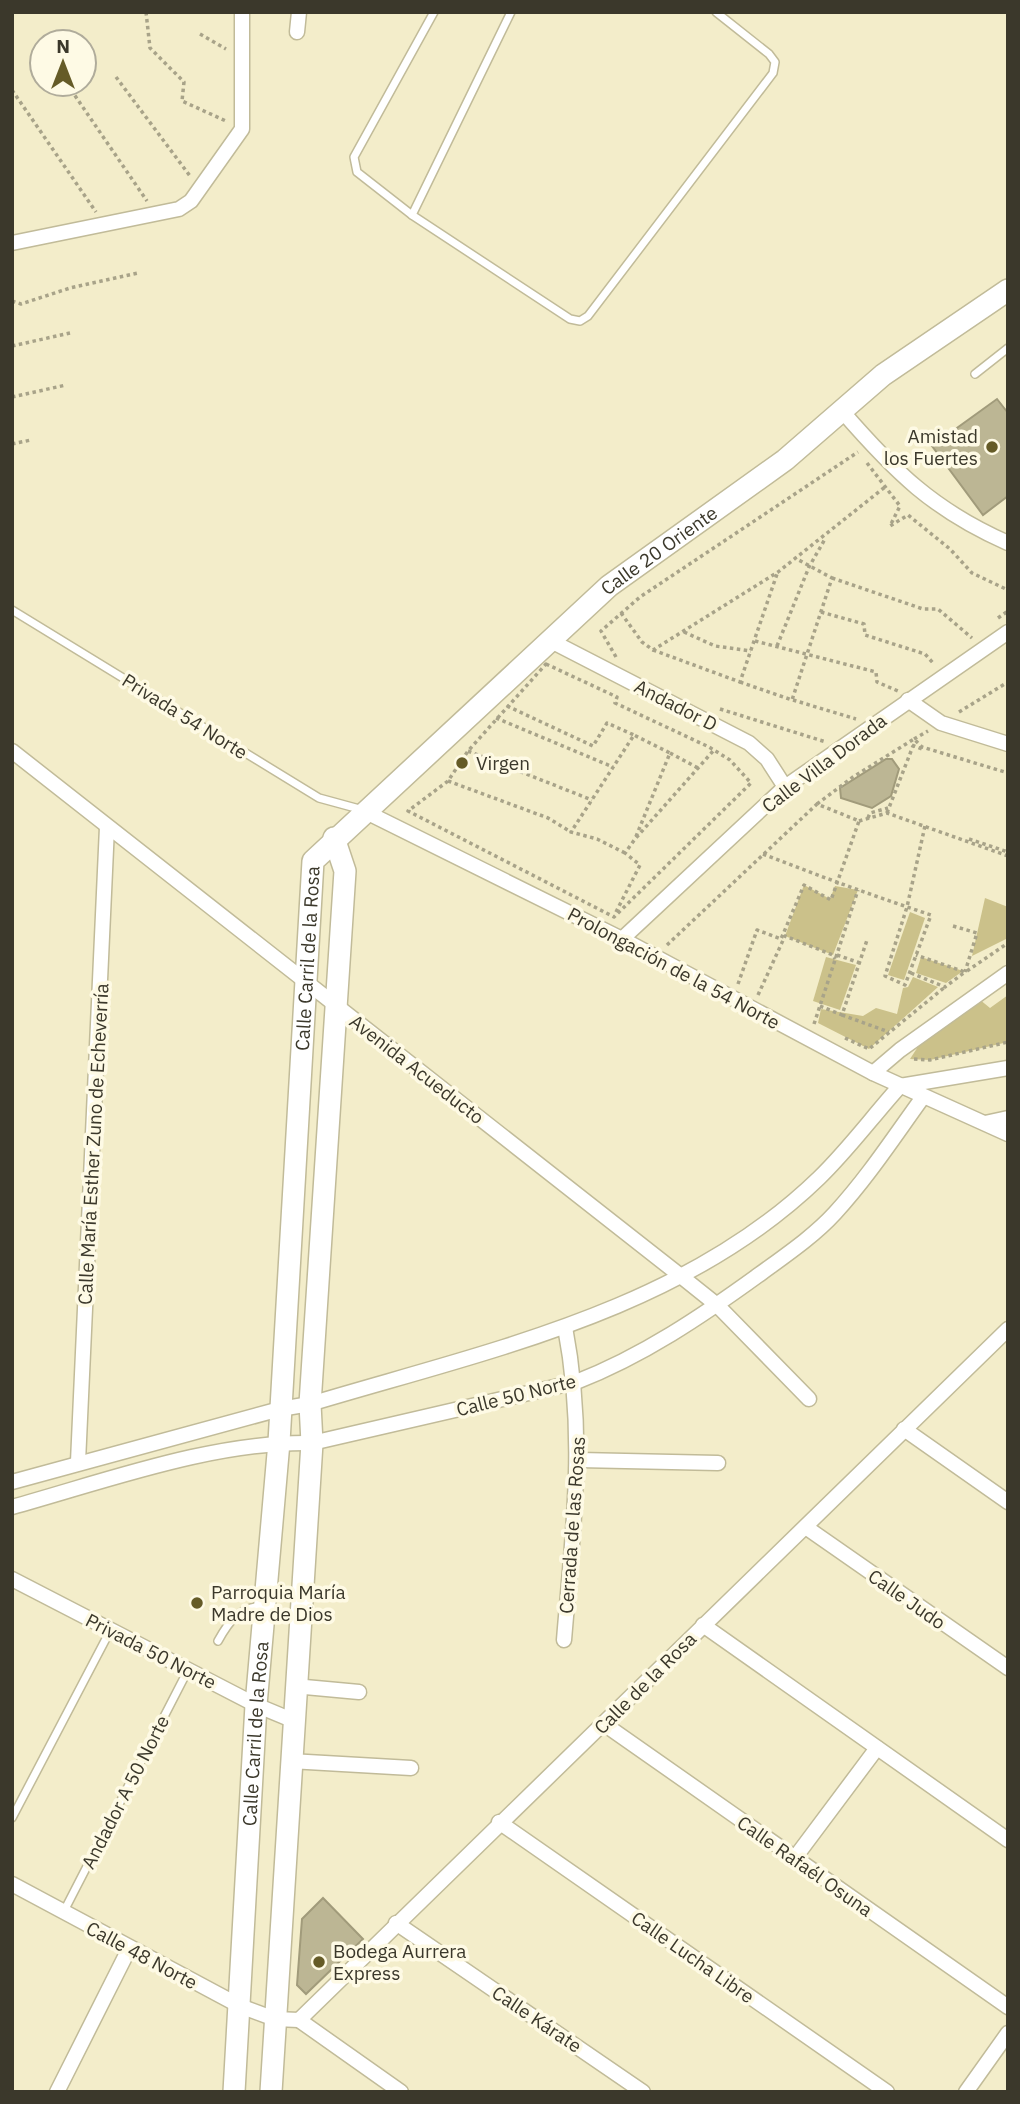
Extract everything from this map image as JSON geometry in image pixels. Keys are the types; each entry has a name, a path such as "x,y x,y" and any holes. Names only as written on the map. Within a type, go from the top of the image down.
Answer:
{"main road":[{"name":"Calle 20 Oriente","path":"334,838 609,586 785,460 883,375 1008,290"},
{"name":"Calle Carril de la Rosa","path":"234,2092 256,1705 279,1442 313,861 334,838 345,871 310,1404 312,1443 292,1720 271,2092"}],"street":[{"path":"12,243 155,214 186,205 242,129 242,12"},
{"path":"297,32 299,12"},
{"path":"842,411 890,466 923,496 972,527 1008,543"},
{"name":"Calle Villa Dorada","path":"622,939 785,787 905,693 1008,632"},
{"name":"Andador D","path":"551,641 749,743 767,759 785,787"},
{"path":"905,693 941,723 1008,744"},
{"name":"Avenida Acueducto","path":"12,751 682,1277 717,1306 809,1399"},
{"name":"Prolongación de la 54 Norte","path":"364,811 622,939 873,1073 1008,1134"},
{"name":"Calle María Esther Zuno de Echeverría","path":"78,1462 107,827"},
{"path":"873,1073 900,1050 1008,973"},
{"path":"12,1482 280,1409 310,1404 565,1327 682,1277 768,1221 819,1178 900,1086 1008,1068"},
{"name":"Calle 50 Norte","path":"12,1507 192,1458 279,1442 312,1443 576,1382 615,1367 717,1306 800,1244 833,1215 863,1181 923,1097"},
{"path":"985,1123 1008,1118"},
{"name":"Cerrada de las Rosas","path":"564,1640 579,1460 576,1382 565,1327"},
{"name":"Calle de la Rosa","path":"299,2020 499,1822 807,1528 904,1429 1008,1329"},
{"path":"904,1429 1008,1502"},
{"path":"579,1460 718,1463"},
{"name":"Calle Judo","path":"807,1528 1008,1668"},
{"name":"Privada 50 Norte","path":"12,1580 256,1705 292,1720"},
{"path":"704,1625 1008,1840"},
{"path":"295,1686 359,1692"},
{"name":"Calle Rafaél Osuna","path":"604,1724 1008,2007"},
{"path":"794,1859 877,1748"},
{"path":"290,1761 411,1768"},
{"name":"Calle Lucha Libre","path":"499,1822 887,2092"},
{"name":"Calle 48 Norte","path":"12,1884 129,1949 240,2006 275,2019"},
{"name":"Calle Kárate","path":"396,1923 643,2092"},
{"path":"57,2092 129,1949"},
{"path":"275,2019 299,2020 401,2092"},
{"path":"966,2092 1008,2033"}],"lane":[{"path":"434,12 354,157 357,172 412,215 570,319 580,321 588,316 773,73 775,62 769,54 716,12"},
{"path":"412,215 511,12"},
{"path":"975,374 1008,348"},
{"name":"Privada 54 Norte","path":"12,610 319,798 364,811"},
{"path":"218,1641 228,1623 241,1610 264,1606"},
{"path":"12,1818 110,1630"},
{"name":"Andador A 50 Norte","path":"63,1913 188,1670"}],"path":[{"path":"146,12 150,48 184,82 182,101 242,129"},
{"path":"200,34 241,58"},
{"path":"116,77 198,187"},
{"path":"12,90 104,225"},
{"path":"76,98 155,214"},
{"path":"12,301 21,304 70,288 138,272"},
{"path":"12,346 70,333"},
{"path":"12,397 66,385"},
{"path":"12,444 31,440"},
{"path":"620,664 601,631 621,613 857,450 900,506 890,526 908,515 950,549 972,573 1008,590"},
{"path":"653,650 778,572 826,537 885,487"},
{"path":"777,646 809,567 826,537"},
{"path":"794,558 832,578 923,610 938,610 972,638"},
{"path":"740,682 778,572"},
{"path":"792,700 832,578"},
{"path":"990,624 1008,611"},
{"path":"821,612 864,624 865,635 925,654 936,666"},
{"path":"621,613 642,642 653,650 792,700 861,721 851,728"},
{"path":"965,644 981,631"},
{"path":"684,632 715,646 751,651"},
{"path":"754,641 876,672 877,681 905,693"},
{"path":"927,673 943,661"},
{"path":"546,664 617,697 615,703 715,750 751,783 614,917 408,811 448,781 468,751 546,664"},
{"path":"657,958 666,946 817,804 853,777 1008,682"},
{"path":"890,700 905,693"},
{"path":"506,706 593,746 607,723 698,768"},
{"path":"717,708 831,743"},
{"path":"496,718 613,767"},
{"path":"571,832 634,735"},
{"path":"914,739 926,747"},
{"path":"912,746 926,747 1008,774"},
{"path":"912,746 1008,774"},
{"path":"888,811 912,746"},
{"path":"625,853 715,750"},
{"path":"468,751 592,800"},
{"path":"635,839 670,753"},
{"path":"448,781 548,818 571,832 597,839 625,853 640,865 614,917"},
{"path":"817,804 865,822 868,818 888,811 1008,854"},
{"path":"859,821 831,900 804,886 781,939 760,996 738,984 757,930 781,939 785,936 836,957 860,963"},
{"path":"763,855 837,883 907,907 931,915 905,985 885,976 907,907 925,826"},
{"path":"814,1024 858,890"},
{"path":"953,926 977,933 965,972"},
{"path":"842,1015 867,940"},
{"path":"836,1034 869,1049 945,987 1008,943"},
{"path":"916,955 965,972"},
{"path":"910,973 945,987"},
{"path":"820,1006 889,1032"},
{"path":"803,1018 825,1029"},
{"path":"921,1051 910,1059 930,1060 1008,1042"}],"shaded area":[{"path":"804,885 830,899 835,886 858,890 833,955 785,936"},
{"path":"985,898 1008,907 1008,938 972,956"},
{"path":"910,912 925,918 904,980 888,975"},
{"path":"826,957 856,965 840,1010 813,1001"},
{"path":"921,957 963,971 946,983 916,973"},
{"path":"913,977 938,987 869,1049 818,1023 821,1009 863,1016 876,1008 897,1014 903,988 908,987"},
{"path":"1008,995 1008,1042 930,1060 910,1059 936,1019 979,999 990,1008"}],"building":[{"path":"997,399 1008,413 1008,496 983,515 932,446"},
{"path":"886,759 892,759 899,769 891,796 872,808 841,798 840,788"},
{"name":"Bodega Aurrera Express","path":"323,1898 363,1939 306,1994 297,1985 302,1919"}],"place":[{"name":"Amistad los Fuertes","path":"992,447"},
{"name":"Virgen","path":"462,763"},
{"name":"Parroquia María Madre de Dios","path":"197,1603"},
{"name":"Bodega Aurrera Express","path":"319,1962"}]}
